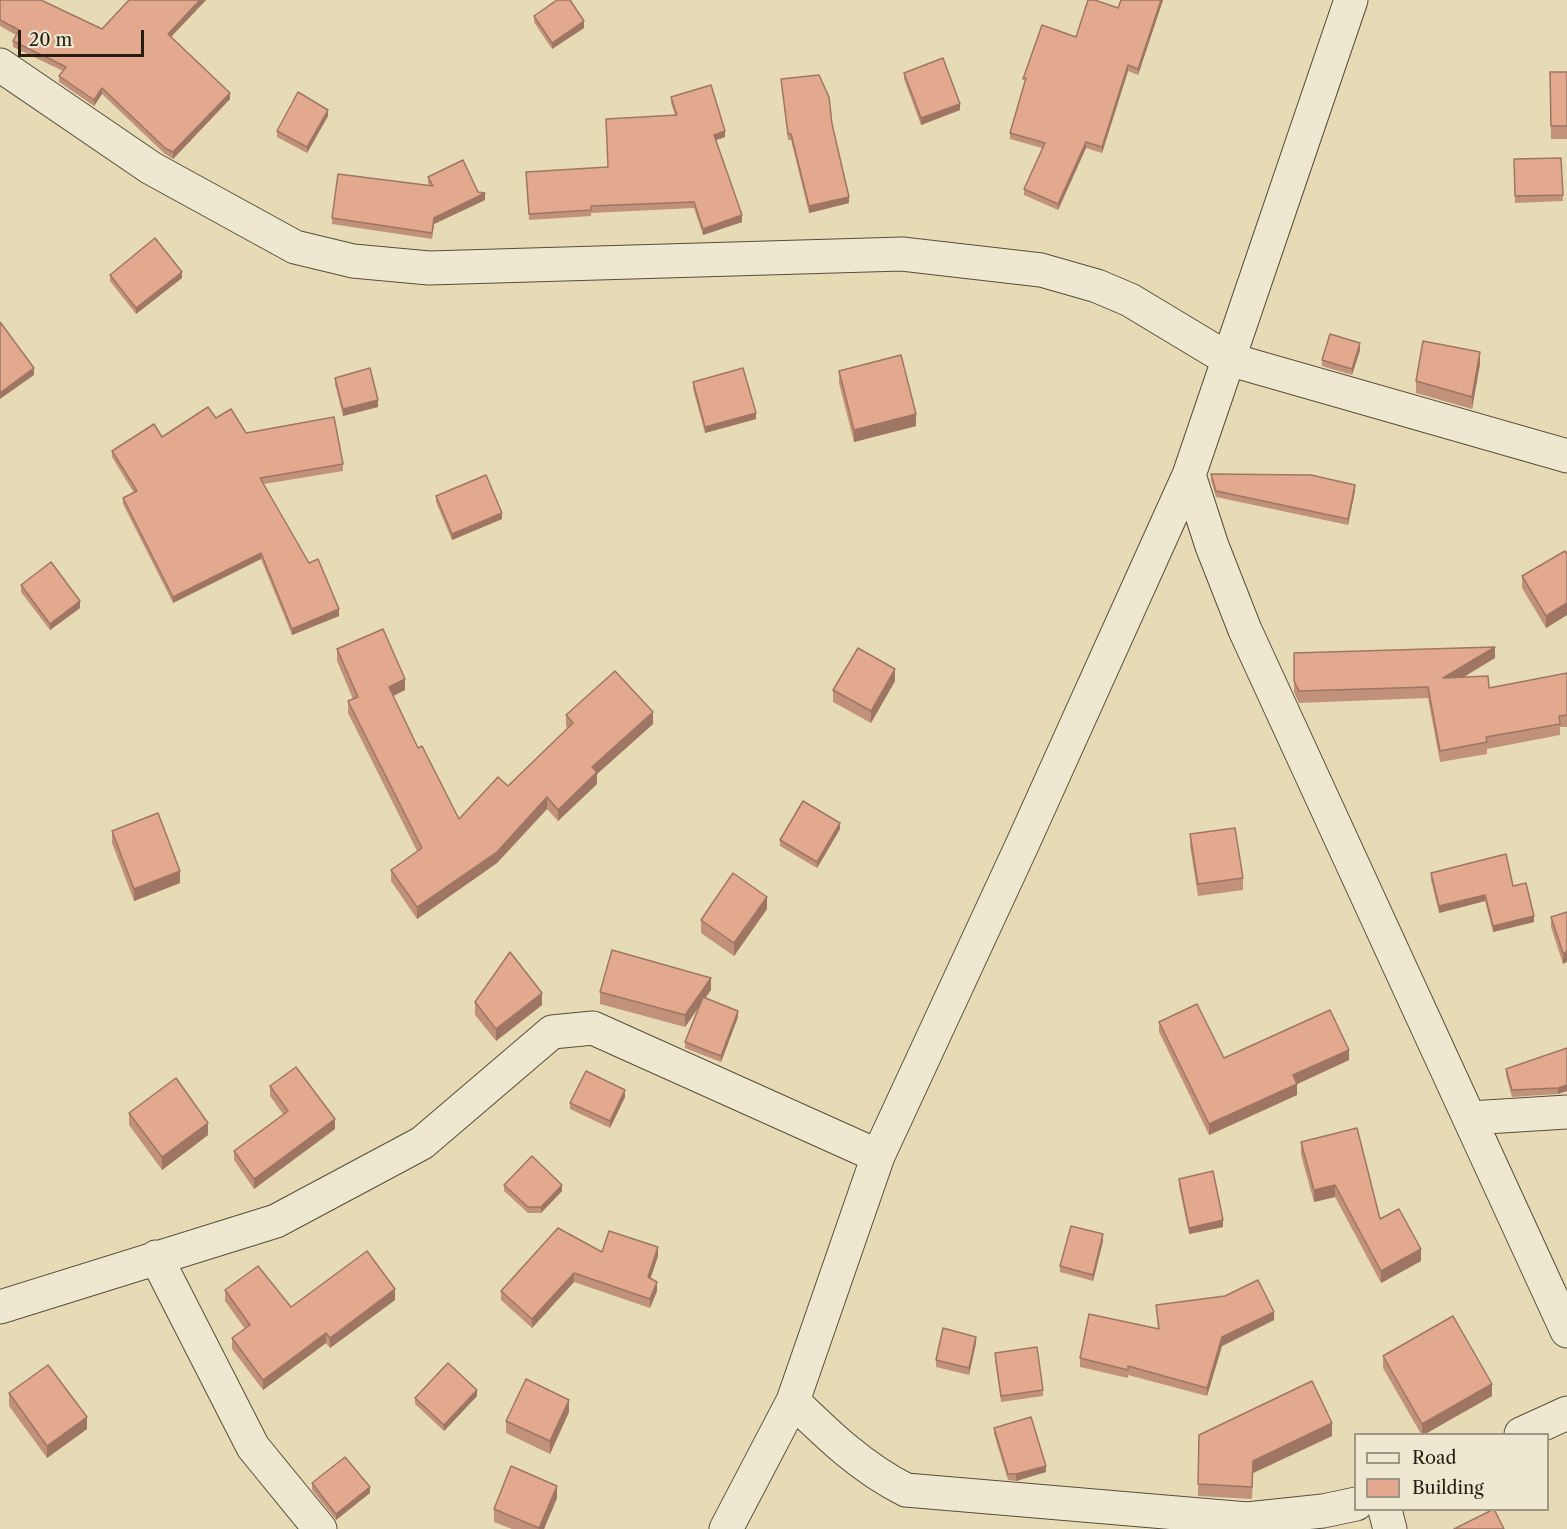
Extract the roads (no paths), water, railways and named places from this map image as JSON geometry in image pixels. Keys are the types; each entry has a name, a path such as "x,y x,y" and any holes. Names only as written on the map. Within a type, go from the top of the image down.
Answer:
{"street":[{"path":"726,1529 793,1401 878,1156 1023,843 1189,475 1351,0"},
{"path":"0,65 151,168 295,247 353,261 429,268 902,254 1041,270 1097,286 1130,300 1228,359 1567,456"},
{"path":"1189,475 1212,546 1245,630 1567,1331"},
{"path":"0,1307 276,1221 422,1143 552,1032 581,1027 593,1028 878,1156"},
{"path":"1470,1118 1567,1112"},
{"path":"156,1257 253,1447 320,1529"},
{"path":"793,1401 833,1440 878,1476 906,1490 1247,1519 1354,1504"},
{"path":"1523,1433 1567,1413"},
{"path":"1386,1511 1390,1529"}]}
